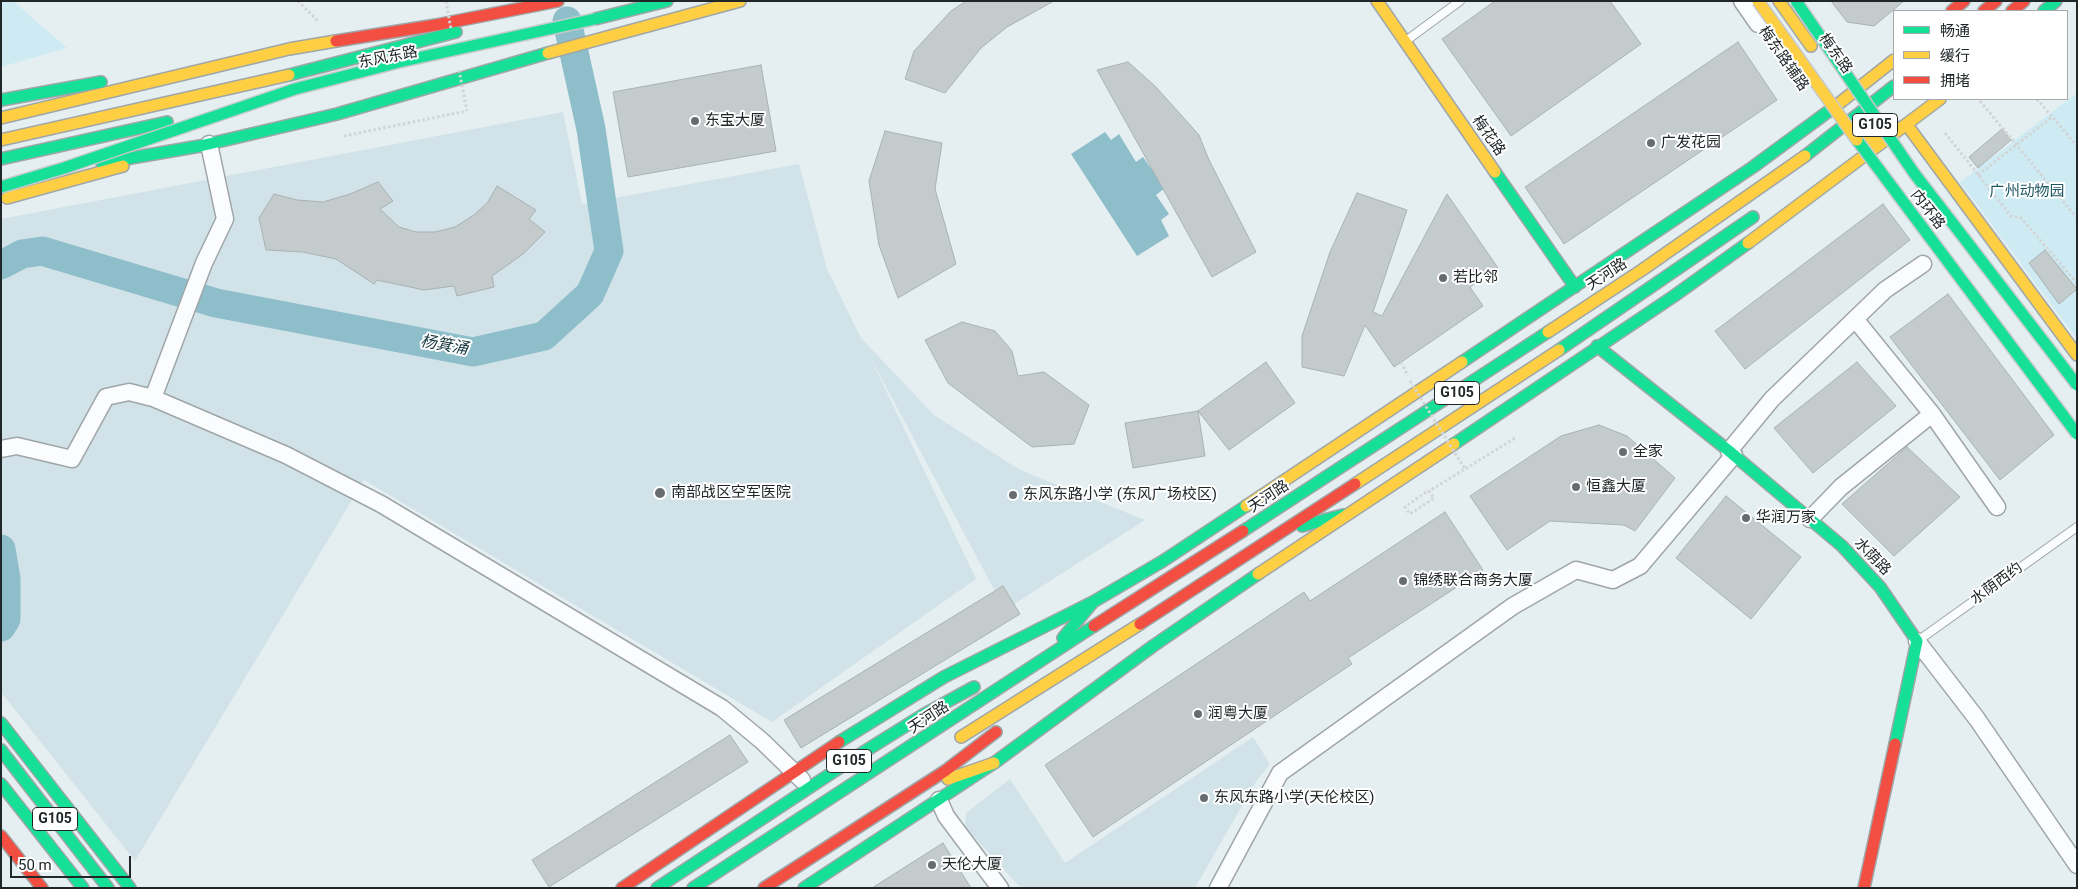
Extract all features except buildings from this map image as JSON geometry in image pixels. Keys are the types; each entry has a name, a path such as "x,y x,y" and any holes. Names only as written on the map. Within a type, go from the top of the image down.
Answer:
{"main road":[{"name":"东风东路","path":"1,140 330,65 466,29 558,1"},
{"path":"1,187 64,168 203,118 295,89 399,62 667,1"},
{"path":"1,177 172,151 337,114 561,48 740,1"},
{"name":"梅花路","path":"1377,1 1575,287"},
{"name":"内环路","path":"1758,1 1889,186 2077,434"},
{"name":"梅东路","path":"1768,1 1844,97 1853,120"},
{"name":"梅东路","path":"1779,1 1819,57"},
{"name":"内环路","path":"1796,1 1914,173 2077,385"},
{"path":"1953,10 1964,1"},
{"path":"1985,10 1996,1"},
{"path":"2013,10 2024,1"},
{"path":"2045,10 2056,1"},
{"path":"1,118 228,63 337,40 436,25 540,6"},
{"path":"497,55 561,48"},
{"name":"东风东路","path":"1,159 271,98 397,71 462,60"},
{"path":"622,888 795,771 944,677 1092,602 1164,561 1753,168 1824,116 1844,97 1868,82 1893,61"},
{"path":"1,100 228,63"},
{"path":"1868,82 1879,99"},
{"name":"G105","path":"1853,120 1893,87"},
{"name":"梅东路","path":"1844,97 1857,101 1879,99"},
{"path":"804,888 994,763 1153,646 1343,515 1456,443 1722,262 1939,100"},
{"name":"G105","path":"1886,117 1850,146 1907,125"},
{"name":"天河路","path":"693,888 980,702 1052,652 1150,592 1642,270 1748,198 1853,120"},
{"path":"1907,125 2077,355"},
{"path":"1,200 172,151"},
{"name":"G105","path":"764,888 916,790 985,742 1060,674 1551,355 1760,212"},
{"path":"1551,355 1596,346"},
{"name":"水荫路","path":"1596,346 1732,453 1810,519 1868,572 1886,594 1918,641"},
{"path":"1281,532 1343,515"},
{"path":"1052,652 1092,602"},
{"path":"1864,888 1918,641"},
{"name":"G105","path":"657,888 808,788 923,715 987,681 1052,652"},
{"path":"951,743 1060,674"},
{"path":"1,723 130,888"},
{"name":"G105","path":"1,750 108,888"},
{"path":"916,790 994,763"},
{"path":"1,784 83,888"},
{"path":"1,836 42,888"}],"street":[{"name":"梅东路辅路","path":"1742,1 1824,116"},
{"path":"1810,1 1868,82"},
{"path":"153,398 184,312 225,219 209,144"},
{"path":"1218,888 1280,773 1513,606 1576,570 1613,580 1640,566 1732,453 1772,398 1885,290 1923,264"},
{"path":"1854,318 1932,414 1997,507"},
{"path":"5,448 16,446 72,459 106,397 129,392 153,398 286,456 381,504 722,708 795,771 808,788"},
{"path":"1810,519 1840,487 1932,414"},
{"path":"1918,641 1977,719 2077,864"},
{"path":"939,800 946,816 1000,888"}],"lane":[{"path":"1405,42 1460,1"},
{"name":"水荫西约","path":"1918,641 2077,528"}],"path":[{"path":"298,1 320,23"},
{"path":"2038,100 2077,146"},
{"path":"1980,101 2077,218"},
{"path":"1978,175 2052,117"},
{"path":"1944,133 2011,216 2021,218 2077,283"},
{"path":"1401,362 1410,381 1465,469"},
{"path":"1426,492 1405,506 1410,514 1434,498 1429,491 1517,438"}],"shaded area":[{"name":"南部战区空军医院","path":"563,112 582,204 799,164 827,269 861,338 934,415 1020,470 1145,520 1005,610 868,353 976,579 772,722 364,480 135,861 1,692 1,219"},
{"path":"1105,132 1111,140 1119,134 1136,162 1143,157 1165,188 1156,195 1169,214 1161,220 1169,236 1137,256 1071,154"},
{"name":"东风东路小学(天伦校区)","path":"1253,737 1270,764 1255,783 1195,888 1021,888 965,827 966,813 1010,779 1065,863"}],"green space":[{"path":"1,1 13,1 67,48 1,67"},
{"name":"广州动物园","path":"2077,93 2077,339 1960,182"}],"waterway":[{"name":"杨箕涌","path":"1,265 22,254 42,251 216,303 473,352 544,336 590,294 609,251 591,129 567,21"},
{"path":"1,549 6,579 6,619 1,627"}],"traffic: fast":[{"path":"595,19 667,1"},
{"path":"1796,1 1914,173 2077,385"},
{"path":"2045,10 2056,1"},
{"path":"1,187 64,168 295,89 399,62 595,19"},
{"path":"289,75 456,32"},
{"path":"102,163 200,146 337,114 548,53"},
{"path":"1,100 101,82"},
{"path":"1805,156 1893,87"},
{"path":"1462,362 1753,167 1837,105"},
{"path":"1,159 167,122"},
{"path":"1857,140 2077,434"},
{"path":"1495,172 1575,287"},
{"path":"1559,350 1753,217"},
{"path":"1454,444 1674,296 1748,243"},
{"path":"1243,531 1548,332"},
{"path":"1597,346 1729,451 1842,546 1880,587 1917,641 1895,744"},
{"path":"839,742 944,677 1093,602 1163,561 1246,506"},
{"path":"1302,526 1343,515"},
{"path":"804,888 994,763 1153,646 1258,574"},
{"path":"1063,638 1093,602"},
{"path":"693,888 1094,626"},
{"path":"657,888 862,753 923,715 974,687"},
{"path":"1,723 130,888"},
{"path":"1,750 108,888"},
{"path":"1,784 83,888"}],"traffic: slow":[{"path":"548,53 740,1"},
{"path":"1377,1 1495,172"},
{"path":"1758,1 1857,140"},
{"path":"1779,1 1811,46"},
{"path":"1,118 289,49 336,41"},
{"path":"1837,105 1893,61"},
{"path":"1,140 289,75"},
{"path":"1748,243 1939,100"},
{"path":"1864,142 1907,125 2077,355"},
{"path":"1548,332 1642,270 1805,156"},
{"path":"7,198 123,166"},
{"path":"1355,484 1559,350"},
{"path":"1246,506 1462,362"},
{"path":"1258,574 1454,444"},
{"path":"961,737 1140,624"},
{"path":"948,779 994,763"}],"traffic: jam":[{"path":"336,41 436,25 558,1"},
{"path":"1953,10 1964,1"},
{"path":"1985,10 1996,1"},
{"path":"2013,10 2024,1"},
{"path":"1140,624 1355,484"},
{"path":"1094,626 1243,531"},
{"path":"764,888 945,771 996,732"},
{"path":"622,888 839,742"},
{"path":"1864,888 1895,744"},
{"path":"1,836 42,888"}],"place":[{"name":"东宝大厦","path":"695,121"},
{"name":"广发花园","path":"1651,143"},
{"name":"若比邻","path":"1443,278"},
{"name":"全家","path":"1623,452"},
{"name":"恒鑫大厦","path":"1576,487"},
{"name":"南部战区空军医院","path":"660,493"},
{"name":"东风东路小学 (东风广场校区)","path":"1013,495"},
{"name":"华润万家","path":"1746,518"},
{"name":"锦绣联合商务大厦","path":"1403,581"},
{"name":"润粤大厦","path":"1198,714"},
{"name":"东风东路小学(天伦校区)","path":"1204,798"},
{"name":"天伦大厦","path":"932,865"}]}
